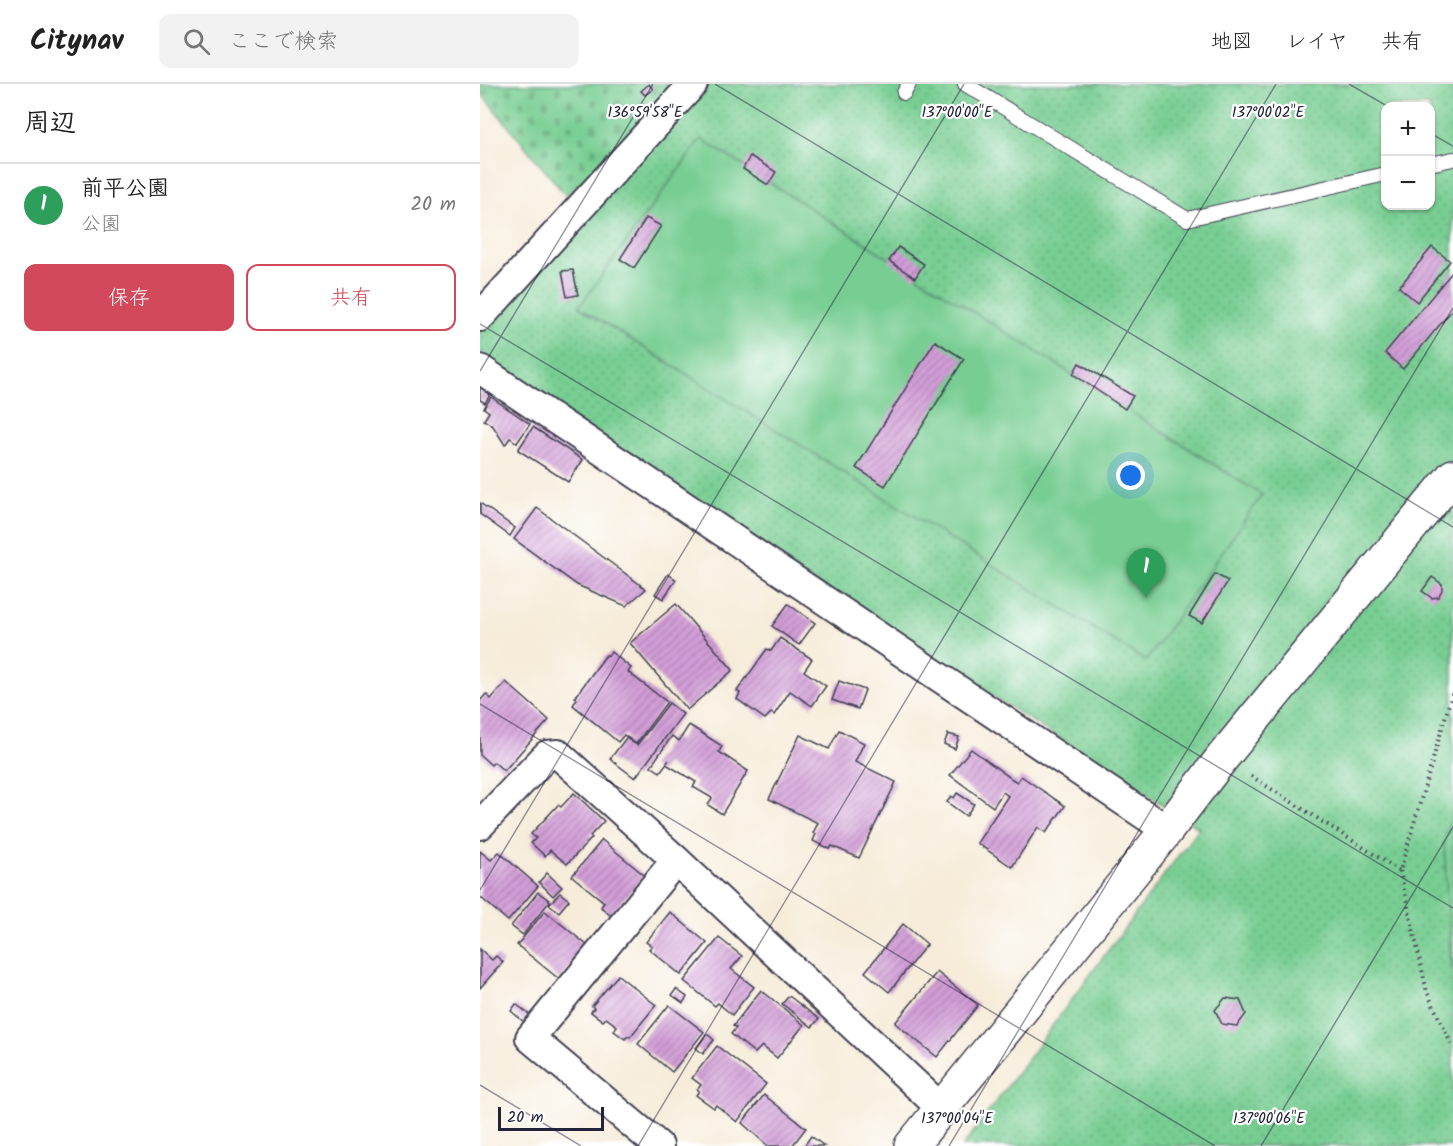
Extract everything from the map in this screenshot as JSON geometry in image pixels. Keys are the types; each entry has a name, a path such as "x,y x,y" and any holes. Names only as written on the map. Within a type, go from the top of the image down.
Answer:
{"street":[{"path":"480,317 693,84"},
{"path":"480,369 1167,830"},
{"path":"911,1146 1167,830 1222,758 1453,476"},
{"path":"480,825 547,755 558,754 676,860 941,1108"},
{"path":"659,1146 530,1038 676,860"}],"lane":[{"path":"965,84 1187,219 1381,175"},
{"path":"1435,163 1453,159"}],"path":[{"path":"1453,691 1400,871 1427,992 1453,1048"},
{"path":"1222,758 1400,871"}],"green space":[{"path":"480,84 683,84 566,196 480,92"},
{"path":"693,84 1453,84 1453,1146 963,1146 1199,828 480,368 480,317"},
{"path":"701,139 1262,495 1146,661 579,307"},
{"path":"1453,811 1453,969 1444,842"}],"building":[{"path":"649,84 653,89 645,95 641,91"},
{"path":"750,156 776,172 768,185 743,169"},
{"path":"646,218 661,226 634,268 620,259"},
{"path":"898,247 924,264 915,278 889,261"},
{"path":"1432,247 1450,261 1417,302 1399,287"},
{"path":"573,270 578,295 567,297 562,271"},
{"path":"1453,271 1453,309 1403,369 1385,353"},
{"path":"935,341 964,359 885,486 856,468"},
{"path":"1079,363 1133,396 1125,409 1073,374"},
{"path":"480,387 490,395 485,403 480,400"},
{"path":"491,397 530,424 517,443 510,438 505,445 493,426 484,420 489,412 484,408"},
{"path":"533,427 583,460 568,482 518,450"},
{"path":"480,503 515,528 510,536 480,514"},
{"path":"537,508 646,589 626,606 577,585 514,539"},
{"path":"668,574 676,580 663,599 655,594"},
{"path":"1215,574 1228,581 1202,623 1189,616"},
{"path":"1432,577 1442,584 1442,590 1438,597 1432,598 1422,591"},
{"path":"676,604 733,670 687,710 630,643"},
{"path":"788,604 815,623 799,645 772,626"},
{"path":"780,638 812,659 804,671 826,686 812,706 790,691 774,715 771,713 765,719 737,699 740,693 737,691 767,649 771,651"},
{"path":"611,652 631,668 628,672 667,702 636,744 624,735 618,742 573,705 577,699 575,697 606,655 608,656"},
{"path":"839,681 865,690 858,709 832,700"},
{"path":"506,682 549,720 504,771 494,762 491,765 480,755 480,701 486,694 491,699"},
{"path":"669,703 683,714 635,778 610,759 626,738 637,745"},
{"path":"689,725 722,746 719,752 748,771 722,814 708,805 712,798 693,787 696,782 666,764 660,772 651,766 672,736 679,741"},
{"path":"839,730 864,743 855,762 896,782 859,858 832,846 830,849 813,841 816,834 813,833 818,823 769,799 800,735 829,749"},
{"path":"948,734 959,737 955,749 944,744"},
{"path":"971,749 1012,779 1017,782 1021,776 1065,806 1046,833 1038,827 1012,867 977,843 1008,796 1003,792 993,807 950,775"},
{"path":"574,793 604,821 590,836 592,838 567,864 550,850 545,856 531,843 536,838 531,834 558,805 561,807"},
{"path":"957,793 974,804 966,816 947,802"},
{"path":"602,840 644,875 611,916 601,907 604,902 572,876"},
{"path":"480,851 491,860 499,852 538,886 508,921 480,897"},
{"path":"547,873 562,887 553,896 539,882"},
{"path":"538,892 550,901 523,935 511,926"},
{"path":"560,893 569,900 559,912 549,904"},
{"path":"545,911 587,945 559,979 517,945"},
{"path":"670,912 707,943 681,975 649,949 652,946 646,942"},
{"path":"903,924 927,944 889,992 865,972"},
{"path":"719,938 742,956 731,969 754,987 732,1015 718,1003 715,1006 684,981"},
{"path":"480,949 492,960 496,956 503,962 480,988"},
{"path":"937,972 978,1005 937,1057 895,1023"},
{"path":"618,975 656,1005 630,1037 625,1039 614,1031 617,1026 606,1018 603,1021 591,1012 594,1008 592,1006"},
{"path":"676,989 687,997 683,1003 672,995"},
{"path":"761,990 804,1025 777,1058 762,1046 755,1053 731,1034 736,1028 733,1026"},
{"path":"789,996 819,1019 812,1027 782,1004"},
{"path":"1225,998 1240,1000 1246,1014 1237,1026 1222,1024 1215,1010"},
{"path":"516,1004 531,1016 525,1023 511,1011"},
{"path":"669,1005 704,1032 672,1072 638,1044"},
{"path":"707,1034 714,1040 703,1054 696,1048"},
{"path":"717,1046 766,1084 737,1122 716,1105 714,1108 696,1095 701,1085 692,1078"},
{"path":"764,1095 806,1128 792,1146 768,1146 742,1123"},
{"path":"811,1136 824,1146 804,1146"}],"place":[{"name":"前平公園","path":"1146,598"}]}
